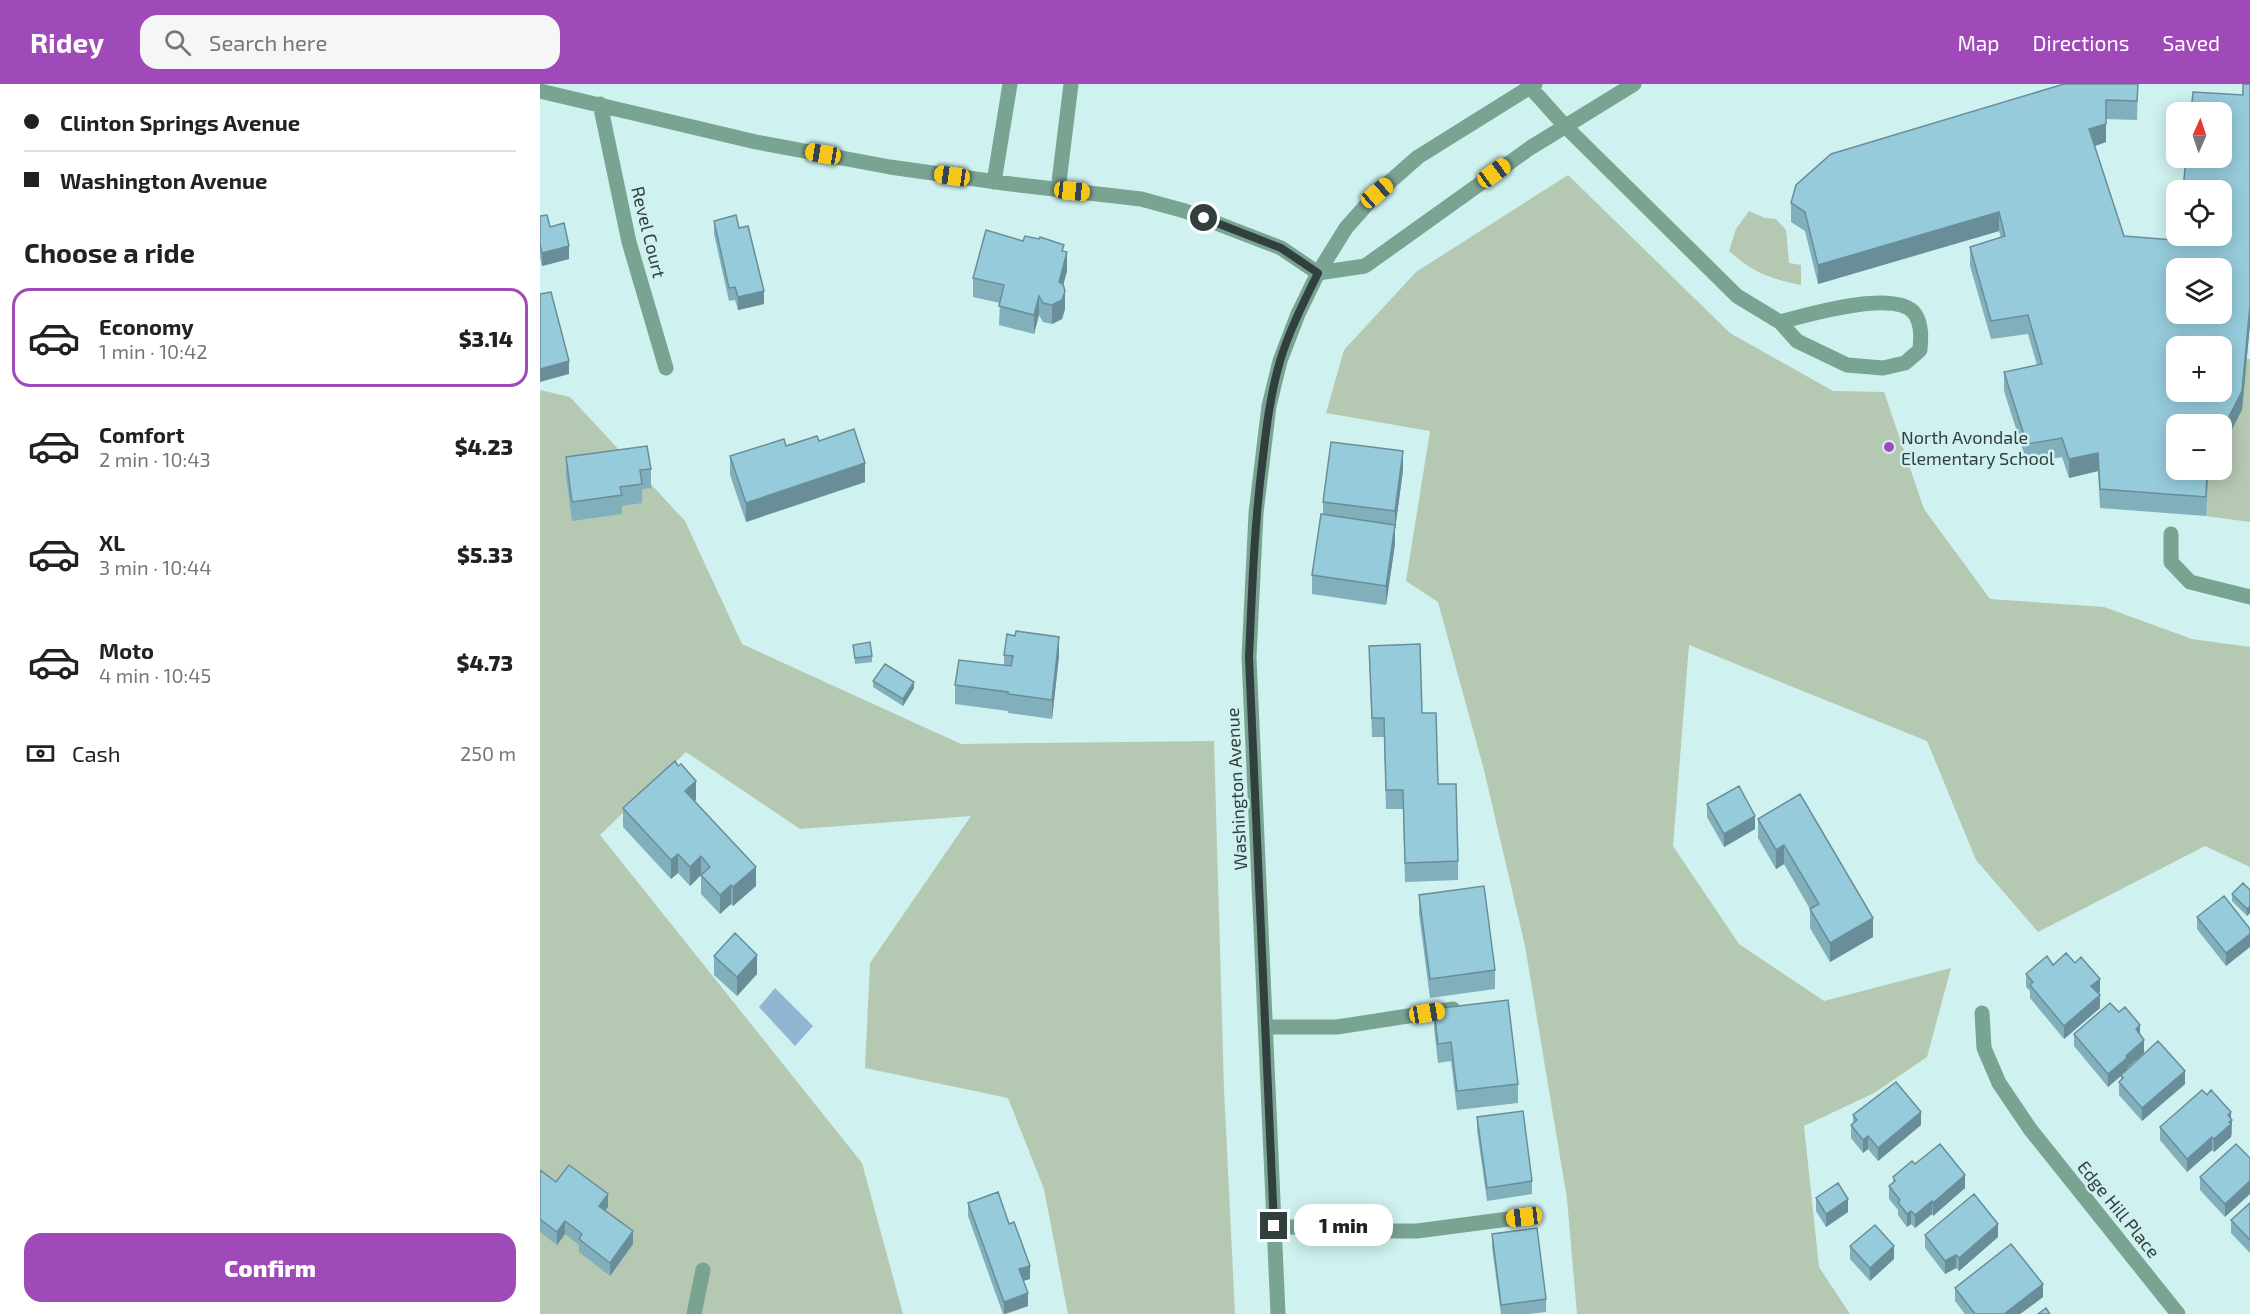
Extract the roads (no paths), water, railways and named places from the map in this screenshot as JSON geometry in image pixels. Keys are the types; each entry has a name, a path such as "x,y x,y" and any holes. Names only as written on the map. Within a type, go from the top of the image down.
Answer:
{"street":[{"path":"994,182 1010,84"},
{"path":"1058,190 1071,84"},
{"path":"540,90 756,142 890,167 1141,199 1185,211 1281,248 1318,273 1365,266 1530,148 1634,84"},
{"path":"1532,86 1565,126 1737,296 1780,322 1797,340 1846,365 1882,368 1905,363 1920,350 1921,332 1914,313 1901,306 1882,302 1814,313 1780,322"},
{"name":"Washington Avenue","path":"1278,1314 1249,657 1256,513 1269,406 1280,361 1298,314 1318,273 1346,228 1377,193 1418,157 1532,86"},
{"name":"Revel Court","path":"600,104 629,242 666,368"},
{"path":"2170,534 2171,562 2190,582 2250,597"},
{"path":"1266,1027 1337,1027 1472,1006"},
{"name":"Edge Hill Place","path":"1982,1013 1984,1048 1999,1083 2030,1129 2178,1314"},
{"path":"1274,1226 1362,1231 1418,1231 1524,1217"},
{"path":"694,1314 703,1270"}],"water":[{"path":"775,988 813,1026 795,1046 759,1007"}],"place":[{"name":"North Avondale Elementary School","path":"1889,447"}]}
